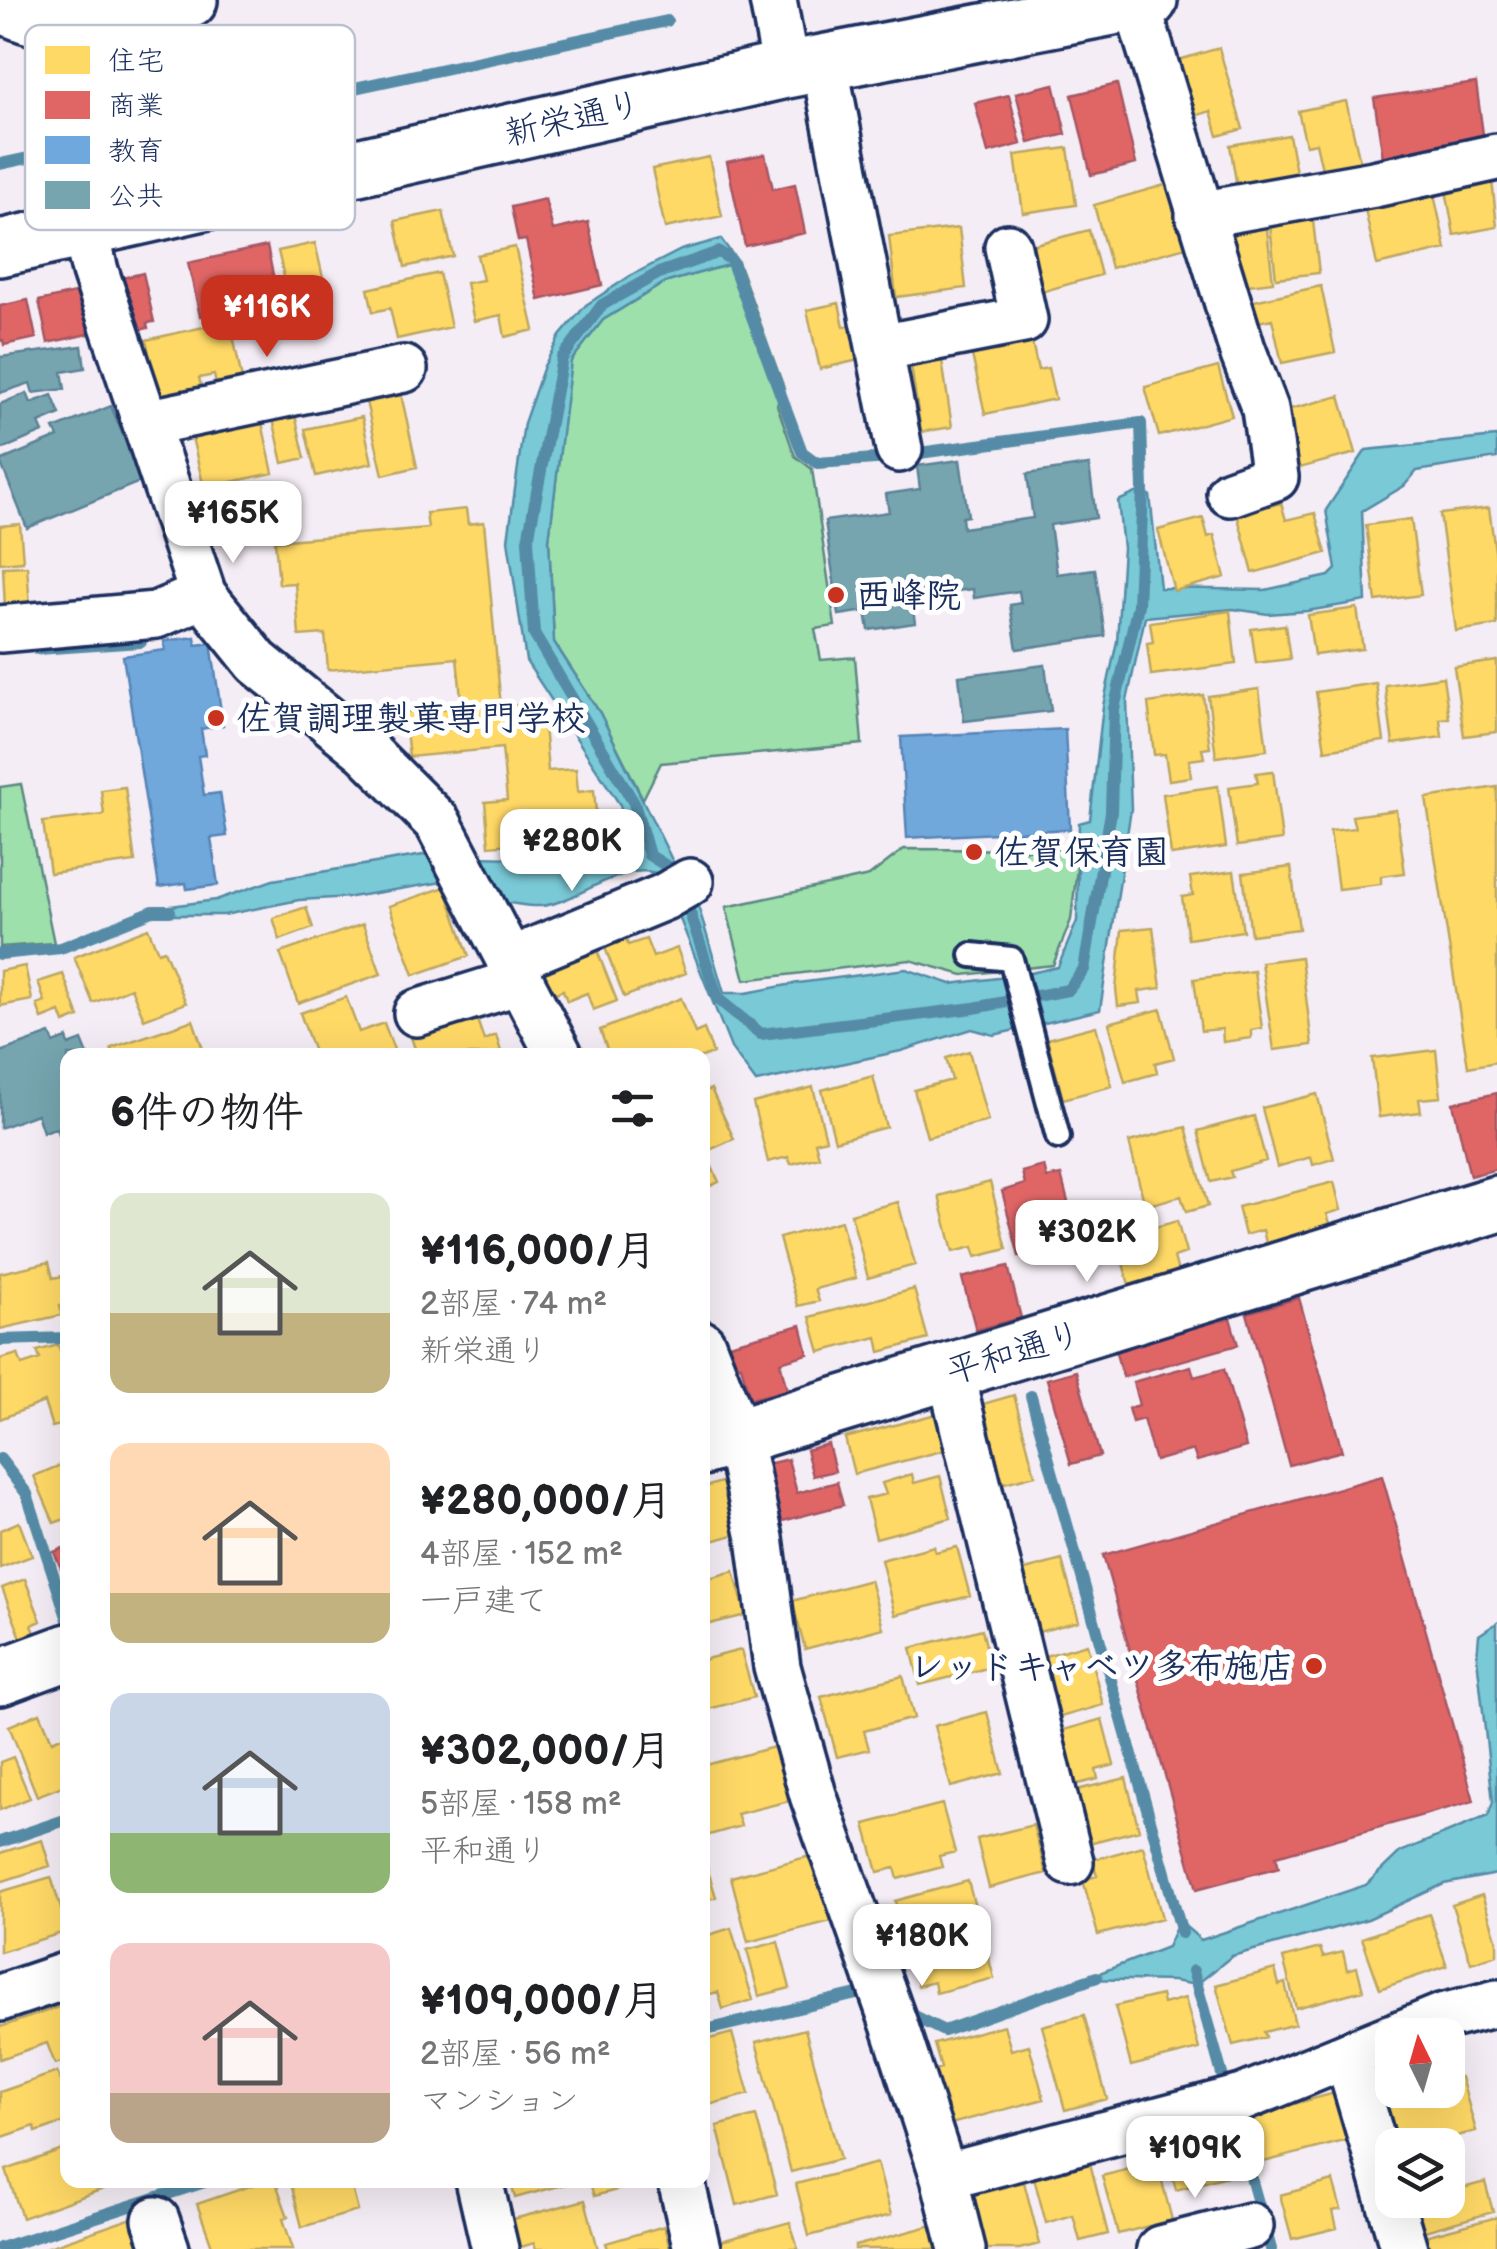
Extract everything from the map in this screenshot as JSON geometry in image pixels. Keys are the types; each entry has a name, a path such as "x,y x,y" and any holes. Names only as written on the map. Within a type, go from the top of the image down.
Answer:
{"street":[{"path":"0,2 22,15 56,24 91,21 189,0"},
{"path":"773,0 805,66 880,348 899,450"},
{"path":"1143,1 1200,215 1242,350 1265,408 1276,477 1230,493"},
{"name":"新栄通り","path":"355,169 805,66 1143,1"},
{"path":"1200,215 1497,157"},
{"path":"86,230 203,595 257,662 378,762 438,823 554,1048"},
{"name":"新栄通り","path":"0,248 86,230"},
{"path":"880,348 1024,320 1008,247"},
{"path":"146,424 404,369"},
{"path":"0,629 156,615 203,595"},
{"path":"417,1013 515,971 677,890"},
{"name":"平和通り","path":"720,1442 1497,1204"},
{"path":"956,1369 956,1397 1070,1862"},
{"path":"710,1388 720,1442 760,1538 777,1667 813,1795 896,2027 944,2177 962,2249"},
{"path":"0,1677 60,1655"},
{"path":"0,1998 60,1977"},
{"path":"1440,2018 1497,2003"},
{"path":"944,2177 1226,2102 1375,2044"},
{"path":"1347,2056 1404,2249"},
{"path":"480,2188 490,2248"},
{"path":"682,2188 697,2249"},
{"path":"1160,2249 1250,2226"}],"lane":[{"path":"972,955 1011,959 1058,1137"}],"green space":[{"path":"738,262 784,388 777,405 795,456 812,469 835,626 815,629 821,660 855,657 862,744 661,763 643,799 600,713 554,642 549,540 570,362 603,320 664,283"},
{"path":"21,784 54,943 0,947 0,787"},
{"path":"904,849 1079,850 1071,920 1053,965 963,975 910,960 745,980 726,907 869,876"}],"water":[{"path":"721,239 738,262 664,283 603,320 571,361 549,540 554,642 600,713 676,868 664,876 634,872 618,876 542,906 501,902 477,857 516,858 553,870 616,850 626,831 620,805 526,661 508,540 524,423 544,366 560,336 586,305 630,276 681,250"},
{"path":"1497,437 1497,458 1417,471 1404,486 1362,511 1366,601 1268,614 1233,609 1145,617 1127,701 1131,809 1100,1010 994,1035 972,1029 901,1051 756,1082 731,1048 678,914 697,902 724,993 906,969 951,984 1058,967 1077,921 1079,823 1090,820 1103,706 1117,641 1123,548 1118,501 1138,492 1150,495 1160,588 1265,590 1329,576 1336,569 1326,510 1366,450"},
{"path":"442,852 455,880 351,897 299,900 224,915 151,915 156,908 216,900 273,880"},
{"path":"1497,1623 1497,1874 1444,1884 1368,1919 1232,1956 1196,1985 1084,1979 1167,1947 1179,1921 1201,1940 1366,1885 1400,1852 1488,1816 1493,1802 1477,1657 1479,1635"}],"building: 住宅":[{"path":"1219,48 1243,129 1218,136 1211,111 1185,119 1168,63"},
{"path":"1346,101 1362,170 1324,178 1316,143 1306,145 1298,111"},
{"path":"1289,135 1298,183 1238,193 1230,145"},
{"path":"1068,148 1076,205 1023,213 1015,155"},
{"path":"709,157 722,216 665,228 652,169"},
{"path":"1492,180 1497,227 1454,235 1446,190"},
{"path":"1168,184 1186,247 1111,268 1094,205"},
{"path":"1433,190 1446,249 1377,265 1364,205"},
{"path":"443,211 453,256 405,267 395,221"},
{"path":"1312,212 1319,273 1276,278 1269,217"},
{"path":"1266,221 1273,282 1240,286 1236,250 1226,252 1223,226"},
{"path":"959,228 966,288 896,297 889,236"},
{"path":"1089,230 1101,275 1041,292 1028,246"},
{"path":"315,243 325,286 288,294 278,251"},
{"path":"515,247 534,330 505,337 501,315 474,321 466,283 483,280 477,255"},
{"path":"439,273 451,327 397,339 390,308 373,312 368,289"},
{"path":"1321,286 1335,352 1282,363 1272,319 1249,324 1245,303"},
{"path":"839,303 844,327 855,324 863,359 820,369 807,310"},
{"path":"230,321 243,384 217,390 214,375 199,378 203,393 160,402 146,340"},
{"path":"1032,342 1038,370 1048,368 1055,399 985,414 972,355"},
{"path":"942,360 952,427 921,432 911,365"},
{"path":"1218,367 1232,416 1159,436 1145,387"},
{"path":"399,385 417,467 383,475 364,393"},
{"path":"1340,396 1356,453 1299,468 1283,411"},
{"path":"293,406 305,458 283,463 271,410"},
{"path":"362,417 372,463 316,476 305,429"},
{"path":"261,418 273,473 204,488 191,433"},
{"path":"1281,503 1286,520 1315,513 1326,553 1253,573 1237,514"},
{"path":"1489,508 1497,565 1497,625 1456,631 1440,514"},
{"path":"466,509 468,524 484,522 501,707 542,703 548,771 576,769 578,792 594,790 598,837 489,846 485,802 507,800 502,748 409,757 404,712 462,707 457,658 328,670 325,634 299,636 295,583 279,584 275,541 428,528 426,513"},
{"path":"1203,518 1208,537 1214,535 1225,577 1174,591 1158,530"},
{"path":"1411,519 1421,595 1376,601 1366,525"},
{"path":"20,524 23,561 0,563 0,526"},
{"path":"27,566 30,607 5,609 3,567"},
{"path":"1357,608 1363,649 1314,655 1308,615"},
{"path":"1230,611 1236,664 1151,675 1147,643 1153,642 1150,622"},
{"path":"1285,625 1290,659 1256,663 1251,629"},
{"path":"1497,661 1497,732 1464,736 1454,667"},
{"path":"1443,677 1449,718 1440,719 1442,737 1393,744 1385,685"},
{"path":"1376,683 1384,741 1325,750 1316,692"},
{"path":"1259,689 1267,750 1216,757 1208,696"},
{"path":"1203,695 1210,748 1202,749 1204,758 1189,760 1191,777 1169,780 1165,754 1154,755 1148,703"},
{"path":"1273,771 1282,840 1237,846 1229,787 1258,783 1256,773"},
{"path":"1218,786 1226,847 1171,855 1163,794"},
{"path":"125,787 135,862 50,873 43,822 104,815 101,790"},
{"path":"1497,787 1497,1062 1468,1067 1426,798"},
{"path":"1396,810 1405,873 1381,876 1381,884 1338,889 1330,831 1355,828 1352,816"},
{"path":"1291,867 1299,929 1251,935 1243,873"},
{"path":"1234,871 1243,931 1188,939 1182,897 1193,895 1190,877"},
{"path":"445,887 469,956 414,975 389,906"},
{"path":"306,907 313,928 280,940 273,918"},
{"path":"363,924 381,974 298,1003 280,953"},
{"path":"1153,927 1161,988 1139,991 1141,1003 1118,1006 1122,930"},
{"path":"148,928 158,952 164,950 186,1003 144,1019 131,988 93,1003 74,957"},
{"path":"625,937 628,945 646,939 653,957 677,948 686,973 624,997 604,945"},
{"path":"596,948 617,1001 593,1010 587,993 567,1001 563,990 549,996 539,970"},
{"path":"1301,957 1312,1045 1274,1050 1261,962"},
{"path":"25,966 32,1000 0,1006 0,971"},
{"path":"1254,971 1262,1028 1251,1030 1251,1038 1223,1042 1222,1029 1201,1031 1194,979"},
{"path":"63,974 79,1017 64,1023 60,1012 42,1019 37,1005 45,1002 38,982"},
{"path":"346,997 359,1032 384,1023 393,1048 312,1048 300,1013"},
{"path":"681,998 695,1033 704,1029 713,1053 710,1054 710,1048 606,1048 600,1030"},
{"path":"473,1008 484,1040 496,1035 500,1048 415,1048 409,1031"},
{"path":"1161,1009 1174,1058 1155,1063 1157,1073 1125,1082 1109,1023"},
{"path":"193,1020 203,1048 111,1048"},
{"path":"1096,1026 1112,1086 1063,1099 1047,1039"},
{"path":"1436,1050 1441,1097 1419,1099 1421,1112 1379,1117 1372,1058"},
{"path":"969,1051 988,1121 927,1137 914,1090 952,1080 946,1058"},
{"path":"873,1076 886,1127 835,1141 822,1090"},
{"path":"813,1087 826,1139 815,1142 819,1157 791,1164 788,1157 768,1162 753,1103"},
{"path":"710,1089 734,1139 710,1150"},
{"path":"1317,1094 1334,1159 1313,1165 1311,1157 1277,1167 1262,1108"},
{"path":"1254,1116 1266,1161 1230,1171 1232,1177 1211,1182 1198,1131"},
{"path":"1186,1127 1208,1206 1186,1212 1181,1196 1145,1206 1129,1142"},
{"path":"710,1163 719,1182 710,1186"},
{"path":"990,1182 1007,1249 976,1257 973,1247 953,1252 939,1196"},
{"path":"1334,1182 1341,1210 1327,1214 1331,1226 1266,1243 1263,1230 1245,1235 1238,1207"},
{"path":"898,1202 915,1265 868,1278 851,1214"},
{"path":"841,1221 856,1278 815,1289 819,1301 798,1306 779,1238"},
{"path":"1177,1221 1186,1253 1174,1257 1178,1272 1129,1285 1116,1238"},
{"path":"49,1262 53,1278 60,1277 60,1315 0,1329 0,1273"},
{"path":"914,1289 928,1339 880,1352 877,1337 820,1352 810,1317"},
{"path":"58,1345 60,1350 60,1425 52,1427 44,1402 0,1419 0,1359 18,1354 22,1365 40,1359 37,1351"},
{"path":"1014,1395 1035,1475 997,1485 976,1406"},
{"path":"936,1414 945,1450 854,1474 845,1438"},
{"path":"60,1465 60,1521 54,1523 34,1476"},
{"path":"912,1474 914,1483 940,1476 951,1518 876,1538 866,1499 886,1494 882,1483"},
{"path":"724,1481 740,1533 710,1542 710,1485"},
{"path":"19,1522 32,1556 0,1568 0,1530"},
{"path":"934,1546 935,1552 957,1547 970,1596 895,1615 881,1560"},
{"path":"1062,1560 1079,1621 1035,1633 1018,1572"},
{"path":"734,1571 746,1615 710,1624 710,1578"},
{"path":"25,1579 41,1621 32,1625 35,1633 21,1638 2,1588"},
{"path":"870,1580 883,1628 805,1649 792,1601"},
{"path":"982,1629 991,1667 920,1685 911,1648"},
{"path":"1087,1644 1103,1705 1057,1718 1041,1657"},
{"path":"741,1650 754,1697 710,1709 710,1658"},
{"path":"903,1676 914,1718 864,1731 869,1749 837,1757 821,1697"},
{"path":"987,1712 1003,1773 951,1787 934,1726"},
{"path":"40,1713 52,1741 60,1738 60,1787 37,1796 9,1726"},
{"path":"1102,1719 1114,1765 1096,1770 1098,1779 1074,1785 1060,1731"},
{"path":"778,1746 793,1800 737,1814 741,1826 710,1835 710,1764"},
{"path":"13,1757 30,1798 0,1810 0,1762"},
{"path":"1126,1778 1139,1830 1089,1843 1087,1833 1079,1835 1068,1792"},
{"path":"942,1804 955,1852 939,1856 942,1867 898,1879 895,1868 878,1872 865,1824"},
{"path":"1033,1825 1046,1873 989,1888 977,1839"},
{"path":"42,1840 50,1866 0,1882 0,1853"},
{"path":"1143,1846 1162,1918 1098,1935 1083,1880 1097,1876 1092,1860"},
{"path":"814,1855 831,1921 748,1942 731,1877"},
{"path":"51,1877 60,1906 60,1933 0,1952 0,1892"},
{"path":"710,1877 716,1897 710,1899"},
{"path":"968,1881 994,1978 936,1993 934,1982 918,1986 895,1901"},
{"path":"1482,1895 1497,1941 1497,1955 1471,1963 1452,1905"},
{"path":"1429,1914 1447,1966 1380,1989 1362,1938"},
{"path":"731,1928 753,2000 723,2009 718,1992 710,1994 710,1935"},
{"path":"778,1942 790,1988 759,1996 747,1950"},
{"path":"1320,1948 1323,1957 1343,1952 1347,1970 1357,1967 1363,1990 1296,2008 1283,1958"},
{"path":"1275,1969 1279,1985 1285,1983 1295,2024 1264,2032 1266,2037 1233,2045 1216,1985"},
{"path":"1161,1995 1163,2004 1185,1998 1199,2049 1131,2066 1115,2006"},
{"path":"60,2006 60,2062 55,2064 47,2043 0,2059 0,2024 1,2027"},
{"path":"1084,2015 1107,2099 1065,2110 1042,2026"},
{"path":"1004,2025 1011,2050 1029,2045 1044,2099 947,2125 933,2070 941,2068 934,2044"},
{"path":"805,2029 840,2159 791,2172 756,2042"},
{"path":"732,2033 749,2094 710,2105 710,2039"},
{"path":"57,2072 60,2124 36,2132 35,2126 0,2138 0,2092"},
{"path":"1465,2091 1476,2131 1465,2134 1465,2128 1390,2128 1384,2108 1465,2108"},
{"path":"1335,2093 1348,2140 1264,2162 1252,2115"},
{"path":"756,2116 777,2194 737,2205 717,2126"},
{"path":"1221,2125 1234,2174 1176,2190 1163,2140"},
{"path":"60,2151 60,2188 106,2188 22,2218 6,2170"},
{"path":"1089,2159 1108,2234 1080,2241 1073,2215 1046,2223 1033,2174"},
{"path":"1157,2162 1172,2220 1118,2234 1102,2176"},
{"path":"877,2163 891,2215 809,2236 796,2184"},
{"path":"1333,2181 1341,2209 1333,2211 1337,2228 1292,2239 1280,2195"},
{"path":"1024,2182 1040,2244 1019,2249 984,2249 970,2196"},
{"path":"1485,2182 1493,2212 1421,2232 1417,2218 1465,2218 1465,2187"},
{"path":"244,2188 278,2188 293,2249 213,2249 197,2204"},
{"path":"292,2188 352,2188 358,2211 302,2227"},
{"path":"512,2188 551,2188 515,2198"},
{"path":"592,2188 624,2188 594,2196"},
{"path":"585,2200 598,2249 536,2249 534,2243 518,2248 510,2220"},
{"path":"135,2217 146,2249 43,2249"},
{"path":"1497,2217 1497,2249 1424,2249 1421,2237"},
{"path":"790,2222 798,2249 715,2249 714,2243"},
{"path":"933,2225 939,2249 855,2249 855,2246"},
{"path":"664,2226 670,2249 608,2249 606,2243"}],"building: 商業":[{"path":"1476,83 1485,149 1384,164 1374,98"},
{"path":"1054,84 1066,134 1029,143 1016,93"},
{"path":"1117,84 1136,164 1091,175 1072,95"},
{"path":"1009,95 1021,144 988,153 975,103"},
{"path":"765,154 773,189 795,184 805,233 745,246 727,162"},
{"path":"545,199 553,230 588,222 602,285 539,300 526,240 518,241 511,207"},
{"path":"267,246 278,299 200,316 188,263"},
{"path":"143,273 154,322 147,323 148,328 130,332 118,279"},
{"path":"88,290 97,332 48,343 39,301"},
{"path":"28,300 36,338 4,345 0,341 0,306"},
{"path":"1497,1093 1497,1169 1470,1176 1453,1103"},
{"path":"1044,1166 1047,1178 1061,1175 1078,1241 1019,1256 1002,1191 1025,1184 1022,1172"},
{"path":"1008,1266 1021,1318 976,1330 962,1278"},
{"path":"1299,1298 1342,1451 1289,1465 1247,1313"},
{"path":"1230,1318 1238,1345 1123,1377 1115,1350"},
{"path":"801,1325 808,1354 780,1362 787,1390 750,1399 741,1365 735,1366 729,1344"},
{"path":"1191,1366 1194,1377 1224,1369 1246,1447 1197,1461 1193,1450 1155,1461 1143,1419 1132,1422 1128,1408 1139,1405 1133,1382"},
{"path":"1076,1371 1100,1456 1071,1464 1047,1379"},
{"path":"828,1444 835,1471 813,1476 806,1450"},
{"path":"788,1459 797,1493 837,1482 843,1505 779,1522 763,1465"},
{"path":"1382,1476 1474,1801 1276,1856 1279,1867 1197,1889 1103,1555"}],"building: 教育":[{"path":"195,637 196,645 211,643 223,725 201,729 205,755 198,756 204,795 220,793 227,836 211,838 218,885 187,889 186,883 159,887 123,656 165,650 164,641"},
{"path":"1065,729 1070,829 907,838 901,737"}],"building: 公共":[{"path":"82,346 85,368 62,372 65,389 33,393 30,383 0,393 0,357"},
{"path":"27,393 31,403 52,395 60,414 39,423 43,432 0,450 0,404"},
{"path":"111,406 142,481 27,528 0,461 58,437 54,429"},
{"path":"960,460 968,516 962,517 963,528 1033,518 1027,474 1089,465 1096,518 1050,525 1057,574 1095,569 1105,636 1017,649 1010,605 1021,603 1019,591 974,598 973,589 940,593 940,600 912,604 915,623 869,630 866,611 839,615 825,521 889,512 886,494 920,489 917,466"},
{"path":"1045,665 1051,711 964,721 959,676"},
{"path":"50,1034 54,1043 67,1038 69,1045 82,1040 85,1048 60,1048 60,1137 56,1128 43,1132 37,1114 0,1128 0,1052"}],"waterway":[{"path":"355,88 667,21"},
{"path":"0,164 25,159"},
{"path":"719,252 731,260 802,452 817,463 875,459 1141,423 1143,489 1138,605 1114,709 1111,812 1084,969 1068,990 974,1008 761,1034 718,999 690,913 668,867 649,855 634,803 534,634 528,540 562,358 602,305 659,273 719,252"},
{"path":"37,649 141,642"},
{"path":"0,954 61,948 153,911 170,911"},
{"path":"0,1340 60,1338"},
{"path":"1031,1396 1182,1933"},
{"path":"0,1459 27,1494 60,1595"},
{"path":"0,1842 60,1822"},
{"path":"1193,1971 1271,2249"},
{"path":"901,2010 944,2031 1097,1977"},
{"path":"710,2029 865,1992 874,1997"},
{"path":"0,2248 186,2188"}],"place":[{"name":"西峰院","path":"836,595"},
{"name":"佐賀調理製菓専門学校","path":"216,718"},
{"name":"佐賀保育園","path":"974,852"},
{"name":"レッドキャベツ多布施店","path":"1314,1666"}]}
